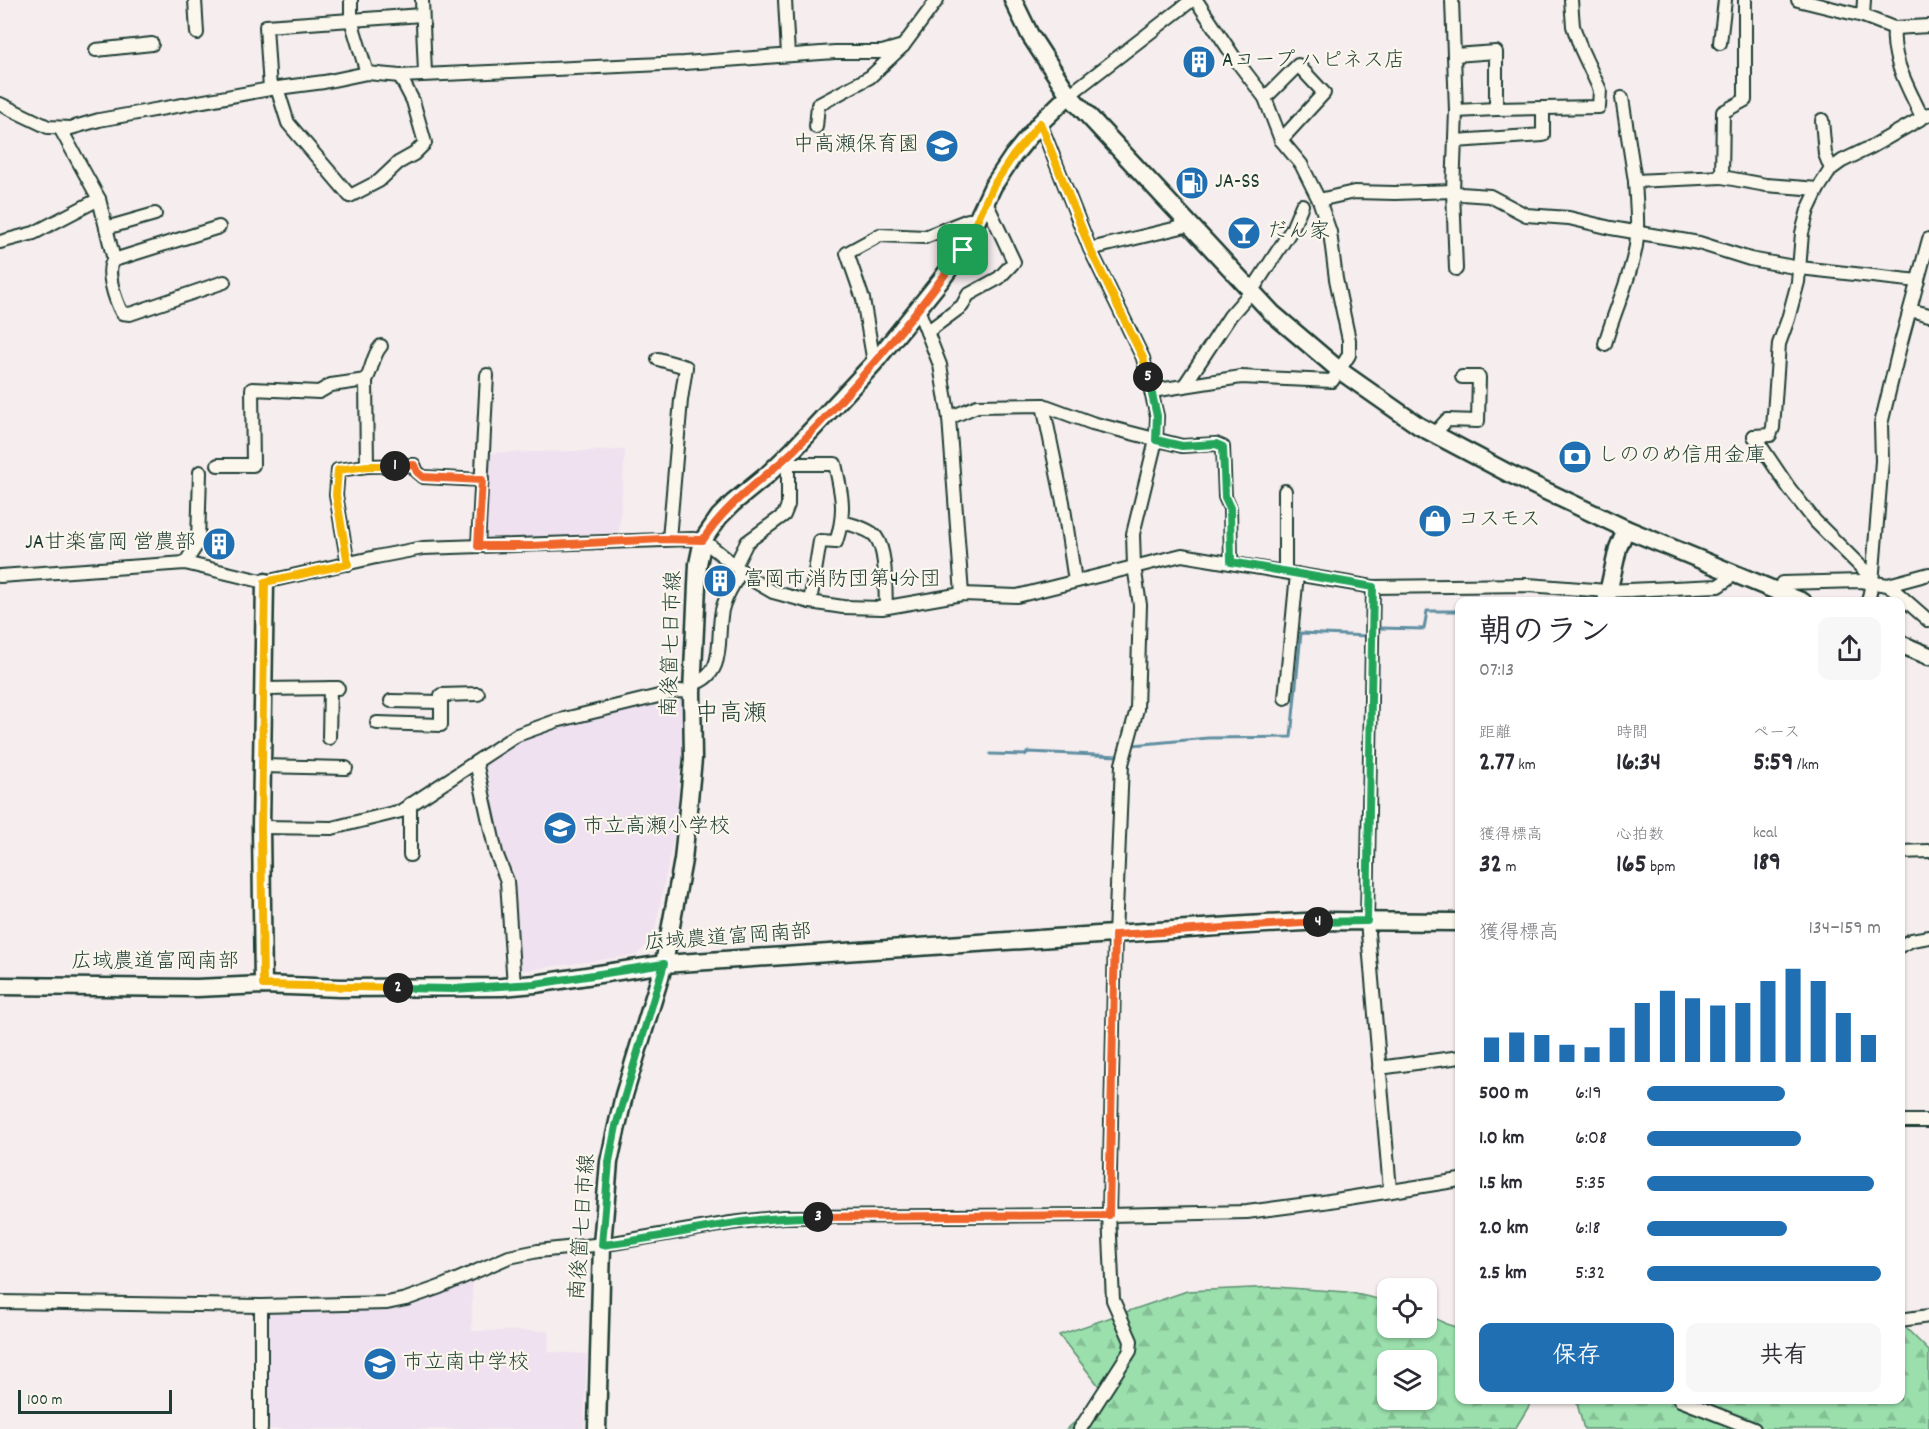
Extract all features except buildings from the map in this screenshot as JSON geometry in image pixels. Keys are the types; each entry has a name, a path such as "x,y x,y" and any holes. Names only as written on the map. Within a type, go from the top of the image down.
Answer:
{"street":[{"path":"195,0 197,33"},
{"path":"351,0 351,20 367,73"},
{"path":"422,0 425,73"},
{"path":"785,0 788,55"},
{"path":"816,127 818,105 870,77 903,46 937,0"},
{"path":"1013,0 1030,35 1069,95 1251,292 1339,370 1434,434 1508,473 1626,529 1791,597"},
{"path":"1069,95 1194,0 1265,98 1281,140 1308,174 1330,232 1336,279 1349,340 1349,355 1332,381 1241,377 1152,391"},
{"path":"1452,0 1456,111 1453,191 1456,269"},
{"path":"1456,111 1599,106 1599,90 1573,26 1571,0"},
{"path":"1720,43 1725,0"},
{"path":"1722,177 1723,111 1745,100 1746,0"},
{"path":"1798,0 1815,2 1894,28 1929,26"},
{"path":"1863,16 1864,0"},
{"path":"400,76 413,101 425,143 379,181 350,196 288,123 273,88 266,26 422,15"},
{"path":"1872,581 1815,520 1789,488 1754,436 1770,435 1773,428 1778,353 1800,268 1802,233 1808,210 1818,189 1831,168 1912,125 1926,115 1900,70 1893,37 1894,28"},
{"path":"96,50 152,44"},
{"path":"0,104 48,127 71,128 99,120 367,73 400,76 425,73 672,63 788,55 882,52 903,46"},
{"path":"1455,55 1496,52 1496,109"},
{"path":"1265,98 1298,65 1324,93 1281,140"},
{"name":"南後箇七日市線","path":"597,1429 602,1245 609,1162 616,1126 664,964 683,860 693,759 692,688 698,564 703,540 719,517 733,503 788,460 874,363 963,250 993,186 1013,156 1040,123 1069,95"},
{"path":"1605,344 1620,303 1636,247 1637,233 1635,181 1622,98"},
{"path":"1455,141 1543,135 1543,108"},
{"path":"1822,120 1825,154 1831,168"},
{"path":"1040,123 1090,249 1143,358 1157,416 1156,440 1133,534 1134,566 1140,605 1137,709 1122,764 1115,935 1109,1215 1113,1300 1131,1341 1130,1351 1080,1429"},
{"path":"60,128 99,199 114,260"},
{"path":"1635,181 1722,177 1766,185 1818,189"},
{"path":"1319,200 1354,192 1453,191 1461,194 1490,196 1526,215 1569,218 1611,228 1699,243 1750,259 1800,268 1918,281"},
{"path":"0,242 34,233 99,199"},
{"path":"927,332 962,306 968,295 999,278 1014,262 986,202"},
{"path":"1184,386 1230,316 1251,292 1292,229 1302,205"},
{"path":"106,228 155,214"},
{"path":"874,363 863,299 847,253 880,235 925,237 968,220 977,220"},
{"path":"1090,249 1190,225"},
{"path":"219,227 114,260 110,262 109,270 118,305 122,313 130,314 224,282"},
{"path":"1869,597 1882,460 1881,424 1929,239"},
{"path":"918,309 940,365 949,418 962,594"},
{"path":"1910,310 1929,315"},
{"path":"367,466 366,380 371,372 375,353 381,346"},
{"path":"658,360 686,368 681,400 669,539"},
{"path":"478,546 487,375"},
{"path":"1434,434 1447,420 1478,421 1479,377 1461,377"},
{"path":"218,465 253,465 252,389 319,392 332,385 366,380"},
{"path":"949,418 977,406 1042,405 1092,423 1156,440 1182,446 1216,444 1223,447 1225,497 1230,508 1231,562"},
{"path":"1042,405 1059,479 1075,581"},
{"path":"261,827 332,828 401,811 517,735 532,729 692,688 703,681 715,667 722,610 747,543 784,515 788,505 788,460 835,464 842,494 842,522 836,542 820,542 810,602"},
{"path":"348,564 336,495 338,470 367,466 414,465 423,477 482,480"},
{"path":"185,563 198,543 200,472"},
{"path":"1285,491 1291,573 1286,698"},
{"path":"842,522 875,535 880,543 886,607"},
{"path":"1607,596 1618,548 1626,529"},
{"path":"0,576 185,563 265,582 423,548 532,546 669,539 703,540 738,569 773,592 810,602 843,607 886,607 962,594 1017,596 1182,555 1373,587 1528,585 1607,596 1718,586 1727,580"},
{"path":"1888,585 1929,574"},
{"path":"1782,583 1872,581 1888,585 1902,597"},
{"path":"263,985 261,827 265,582"},
{"path":"1373,587 1367,921 1390,1190"},
{"path":"1905,600 1929,621"},
{"path":"1905,646 1929,656"},
{"path":"263,688 334,688 329,738"},
{"path":"377,723 441,725 441,695 478,694"},
{"path":"391,701 441,702"},
{"path":"476,762 496,853 507,881 514,986"},
{"path":"262,765 346,768"},
{"path":"410,804 410,855"},
{"path":"1905,852 1929,851"},
{"name":"広域農道富岡南部","path":"0,986 263,985 442,989 514,986 664,964 1247,925 1367,921 1455,922"},
{"path":"1905,944 1929,937"},
{"path":"1379,1068 1455,1058"},
{"path":"1905,1121 1929,1121"},
{"path":"0,1302 261,1305 387,1303 440,1287 509,1257 783,1217 1247,1212 1455,1181"},
{"path":"261,1305 261,1429"},
{"path":"1905,1319 1929,1316"},
{"path":"1690,1404 1754,1429"}],"shaded area":[{"path":"625,450 619,532 486,541 489,453"},
{"path":"675,697 681,698 685,704 684,769 679,773 676,825 653,939 636,955 519,971 513,869 507,867 498,851 481,765 524,738 554,726"},
{"path":"472,1280 472,1331 549,1331 548,1352 587,1354 584,1429 265,1429 265,1309 399,1309"}],"green space":[{"path":"1275,1287 1347,1292 1377,1299 1377,1338 1437,1338 1437,1319 1455,1327 1455,1404 1529,1404 1529,1406 1515,1429 1067,1429 1106,1395 1059,1335 1187,1291"},
{"path":"1905,1327 1929,1351 1929,1429 1584,1429 1577,1404 1905,1404"}],"waterway":[{"path":"1379,628 1424,629 1427,611 1455,611"},
{"path":"1133,745 1208,738 1291,737 1301,633 1368,636"},
{"path":"990,754 1025,755 1028,752 1119,756"}],"place":[{"name":"Aコープ ハピネス店","path":"1199,62"},
{"name":"中高瀬保育園","path":"942,146"},
{"name":"JA-SS","path":"1192,183"},
{"name":"だん家","path":"1244,233"},
{"name":"しののめ信用金庫","path":"1575,457"},
{"name":"コスモス","path":"1435,521"},
{"name":"JA甘楽富岡 営農部","path":"219,544"},
{"name":"富岡市消防団第4分団","path":"720,581"},
{"name":"市立高瀬小学校","path":"560,828"},
{"name":"市立南中学校","path":"380,1364"}],"district":[{"name":"中高瀬","path":"731,715"}],"route":[{"path":"1040,123 1090,249 1143,358 1157,416 1156,440 1182,446 1216,444 1223,447 1225,497 1230,508 1231,562 1373,587 1367,921 1247,925 1115,935 1109,1215 783,1217 731,1223 602,1245 609,1162 616,1126 664,964 502,987 453,989 263,985 261,827 265,582 348,564 336,495 338,470 367,466 414,465 423,477 482,480 478,546 532,546 662,539 703,540 719,517 793,450 874,363 963,250 993,186 1013,156 1040,123"}]}
